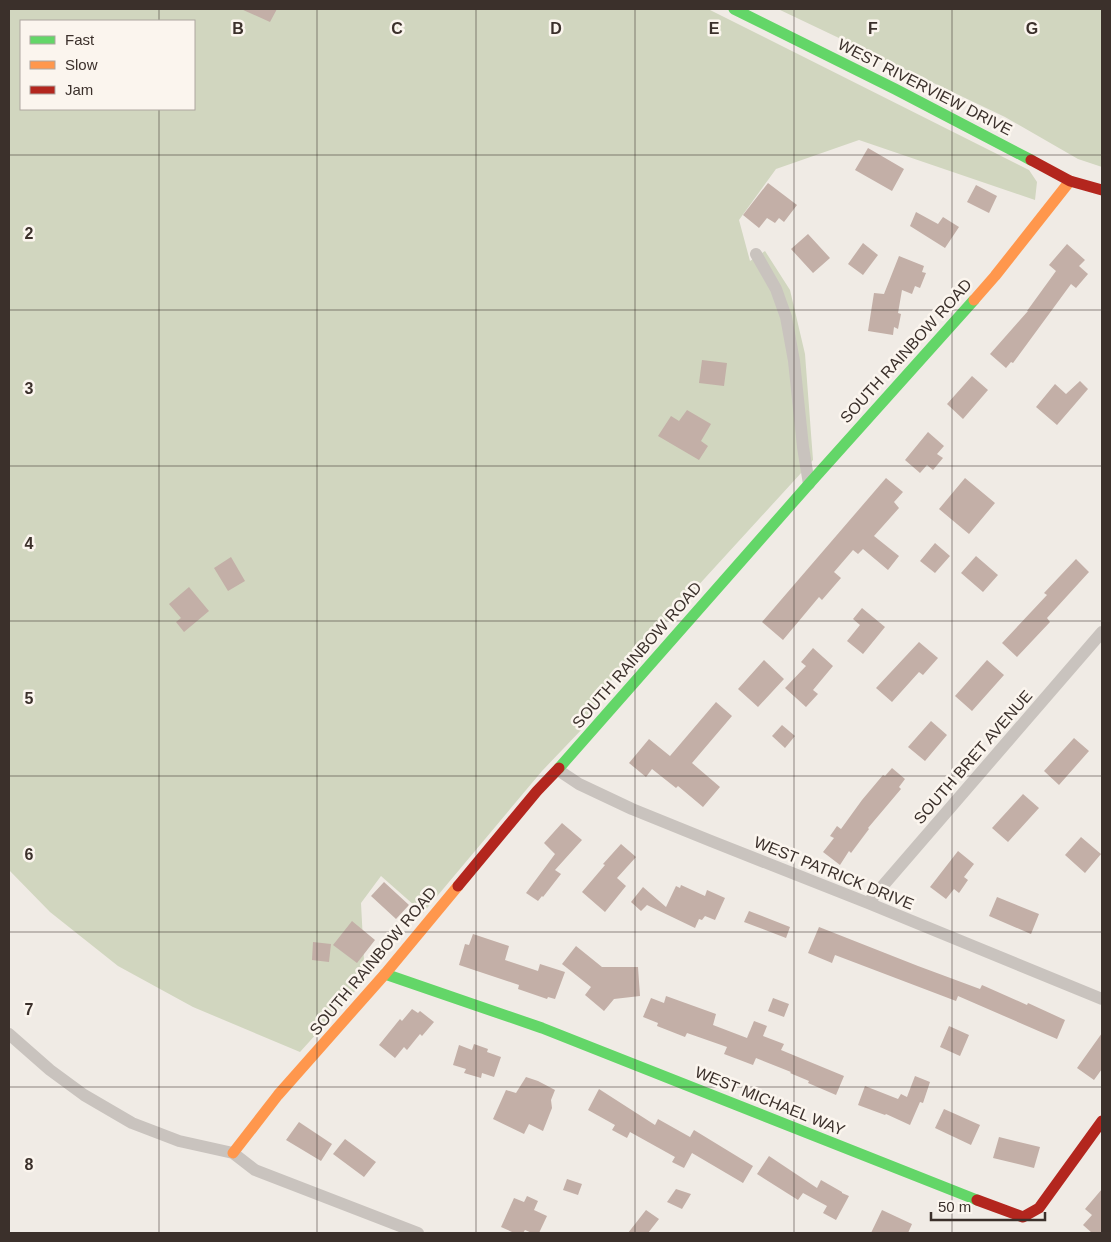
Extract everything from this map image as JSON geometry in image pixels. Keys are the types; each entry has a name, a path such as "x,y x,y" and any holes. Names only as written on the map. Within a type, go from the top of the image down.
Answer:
{"street":[{"name":"WEST RIVERVIEW DRIVE","path":"734,9 894,89 1070,181 1102,190"},
{"name":"SOUTH RAINBOW ROAD","path":"233,1153 278,1095 385,974 536,791 558,770 995,276 1070,181"},
{"path":"756,254 776,289 786,317 794,361 809,484"},
{"name":"SOUTH BRET AVENUE","path":"868,903 1102,632"},
{"name":"WEST PATRICK DRIVE","path":"558,770 579,784 632,809 1102,999"},
{"name":"WEST MICHAEL WAY","path":"385,974 542,1028 1006,1212 1024,1217 1039,1208 1102,1121"},
{"path":"9,1034 50,1070 84,1095 132,1123 179,1141 233,1153 255,1170 418,1233"}],"green space":[{"path":"9,9 708,9 1029,170 1037,182 1035,200 859,140 776,169 739,220 750,261 765,251 790,290 805,354 813,460 609,683 584,727 542,771 423,913 381,876 361,903 365,980 300,1052 193,1007 118,966 50,912 9,870"},
{"path":"778,9 1102,9 1102,167 1078,159 1005,117"}],"building":[{"path":"241,9 277,9 270,22"},
{"path":"868,148 904,169 892,191 855,170"},
{"path":"768,183 797,205 784,222 779,218 775,223 767,218 759,228 743,215"},
{"path":"976,185 997,196 989,213 967,202"},
{"path":"916,212 938,224 943,217 959,227 945,248 910,226"},
{"path":"808,234 830,258 813,273 791,249"},
{"path":"863,243 878,255 863,275 848,264"},
{"path":"1067,244 1085,260 1079,266 1088,274 1076,288 1071,284 1013,363 1011,362 1006,368 990,354 1028,311 1056,271 1049,265"},
{"path":"899,256 924,266 922,272 926,273 920,288 915,286 912,294 902,290 898,313 901,314 898,329 894,327 893,335 868,331 874,293 884,294"},
{"path":"702,360 727,363 724,386 699,383"},
{"path":"972,376 988,390 963,419 947,404"},
{"path":"1080,381 1088,389 1057,425 1036,407 1055,384 1066,394"},
{"path":"687,410 711,424 701,441 708,446 699,460 658,436 671,416 679,421"},
{"path":"928,432 944,446 937,454 943,458 933,470 927,465 920,473 905,460"},
{"path":"886,478 903,492 894,502 899,508 874,536 899,556 888,570 863,549 858,554 853,550 834,572 841,578 822,600 819,597 783,640 762,622"},
{"path":"965,478 995,503 969,534 939,509"},
{"path":"935,543 950,556 935,573 920,561"},
{"path":"976,556 998,575 983,592 961,573"},
{"path":"231,557 245,581 228,591 214,568"},
{"path":"1076,559 1089,572 1047,618 1050,622 1017,657 1002,643 1047,595 1044,593"},
{"path":"189,587 209,611 184,632 176,622 181,618 169,604"},
{"path":"862,608 885,627 863,654 847,641 860,625 853,619"},
{"path":"919,642 938,658 923,675 919,672 892,702 876,688"},
{"path":"813,648 833,666 813,690 818,694 806,707 785,688 806,666 801,662"},
{"path":"764,660 784,679 758,707 738,689"},
{"path":"987,660 1004,675 972,711 955,696"},
{"path":"716,702 732,716 692,763 720,787 703,807 678,786 676,788 652,769 646,777 629,763 649,739 670,756"},
{"path":"931,721 947,735 925,761 908,747"},
{"path":"782,725 795,736 785,748 772,736"},
{"path":"1074,738 1089,751 1059,785 1044,771"},
{"path":"892,768 905,779 899,787 901,789 868,828 851,853 849,851 840,865 823,852 834,838 830,836 837,826 841,829 862,800 883,775 885,776"},
{"path":"1023,794 1039,808 1008,842 992,828"},
{"path":"562,823 582,840 555,870 561,874 538,901 526,893 555,854 544,843"},
{"path":"1081,837 1101,854 1085,873 1065,855"},
{"path":"621,844 636,857 617,878 626,886 605,912 582,892"},
{"path":"958,851 974,864 964,877 968,880 959,893 954,889 946,899 930,887"},
{"path":"384,882 409,905 396,919 371,896"},
{"path":"681,885 705,896 707,890 725,898 715,920 705,916 702,920 699,919 695,928 647,905 641,911 631,902 643,887 666,907 676,886 680,888"},
{"path":"997,897 1039,914 1031,934 989,916"},
{"path":"749,911 790,927 786,938 744,922"},
{"path":"352,921 375,940 357,963 333,945"},
{"path":"819,927 980,989 982,985 1065,1020 1057,1039 958,996 956,1001 835,955 832,963 808,953"},
{"path":"473,934 509,946 505,960 538,971 540,964 565,972 555,999 548,997 547,999 518,989 519,985 459,965 465,944 469,945"},
{"path":"313,942 331,944 329,962 312,960"},
{"path":"576,946 602,967 638,967 640,996 614,999 604,1011 585,995 591,987 562,964"},
{"path":"666,996 716,1014 713,1025 747,1038 754,1021 767,1026 763,1036 784,1044 781,1050 844,1076 836,1095 808,1083 809,1081 791,1072 756,1058 753,1065 724,1054 727,1047 687,1033 685,1037 657,1026 658,1023 643,1017 651,998 664,1003"},
{"path":"773,998 789,1004 784,1017 768,1011"},
{"path":"412,1009 418,1013 420,1011 434,1022 422,1036 420,1034 407,1050 404,1047 395,1058 379,1045 400,1019 402,1021"},
{"path":"949,1026 969,1035 960,1056 940,1047"},
{"path":"1102,1033 1102,1069 1094,1080 1077,1068"},
{"path":"474,1044 488,1049 487,1052 501,1057 494,1077 482,1073 481,1078 464,1073 466,1069 453,1065 459,1045 472,1050"},
{"path":"915,1076 930,1082 923,1103 920,1102 910,1125 886,1114 858,1105 865,1086 898,1099 901,1094 907,1097"},
{"path":"526,1077 555,1090 551,1100 552,1108 543,1131 529,1124 524,1134 493,1119 506,1090 516,1093"},
{"path":"599,1089 655,1125 658,1119 690,1137 694,1130 753,1166 743,1183 692,1153 684,1168 672,1162 675,1157 630,1132 627,1138 612,1130 615,1125 588,1110"},
{"path":"944,1109 980,1125 971,1145 935,1128"},
{"path":"299,1122 332,1144 321,1161 286,1140"},
{"path":"999,1137 1040,1147 1034,1168 993,1158"},
{"path":"345,1139 376,1162 364,1177 333,1154"},
{"path":"769,1156 817,1188 821,1180 849,1196 836,1220 823,1213 827,1206 803,1193 798,1200 757,1174"},
{"path":"567,1179 582,1184 578,1195 563,1190"},
{"path":"676,1189 691,1194 682,1209 667,1202"},
{"path":"1102,1189 1102,1233 1092,1233 1083,1225 1092,1215 1085,1209"},
{"path":"527,1196 538,1201 534,1210 547,1216 539,1233 525,1230 523,1233 512,1233 501,1227 514,1198 524,1202"},
{"path":"646,1210 659,1219 648,1233 628,1233"},
{"path":"882,1210 912,1224 908,1233 871,1233"}],"traffic: fast":[{"path":"734,9 895,89 1031,160"},
{"path":"559,768 974,300"},
{"path":"385,974 542,1028 977,1200"}],"traffic: slow":[{"path":"974,300 1070,181"},
{"path":"233,1153 278,1095 385,974 458,886"}],"traffic: jam":[{"path":"1031,160 1070,181 1102,190"},
{"path":"458,886 537,791 559,768"},
{"path":"977,1200 1023,1217 1039,1208 1102,1121"}]}
